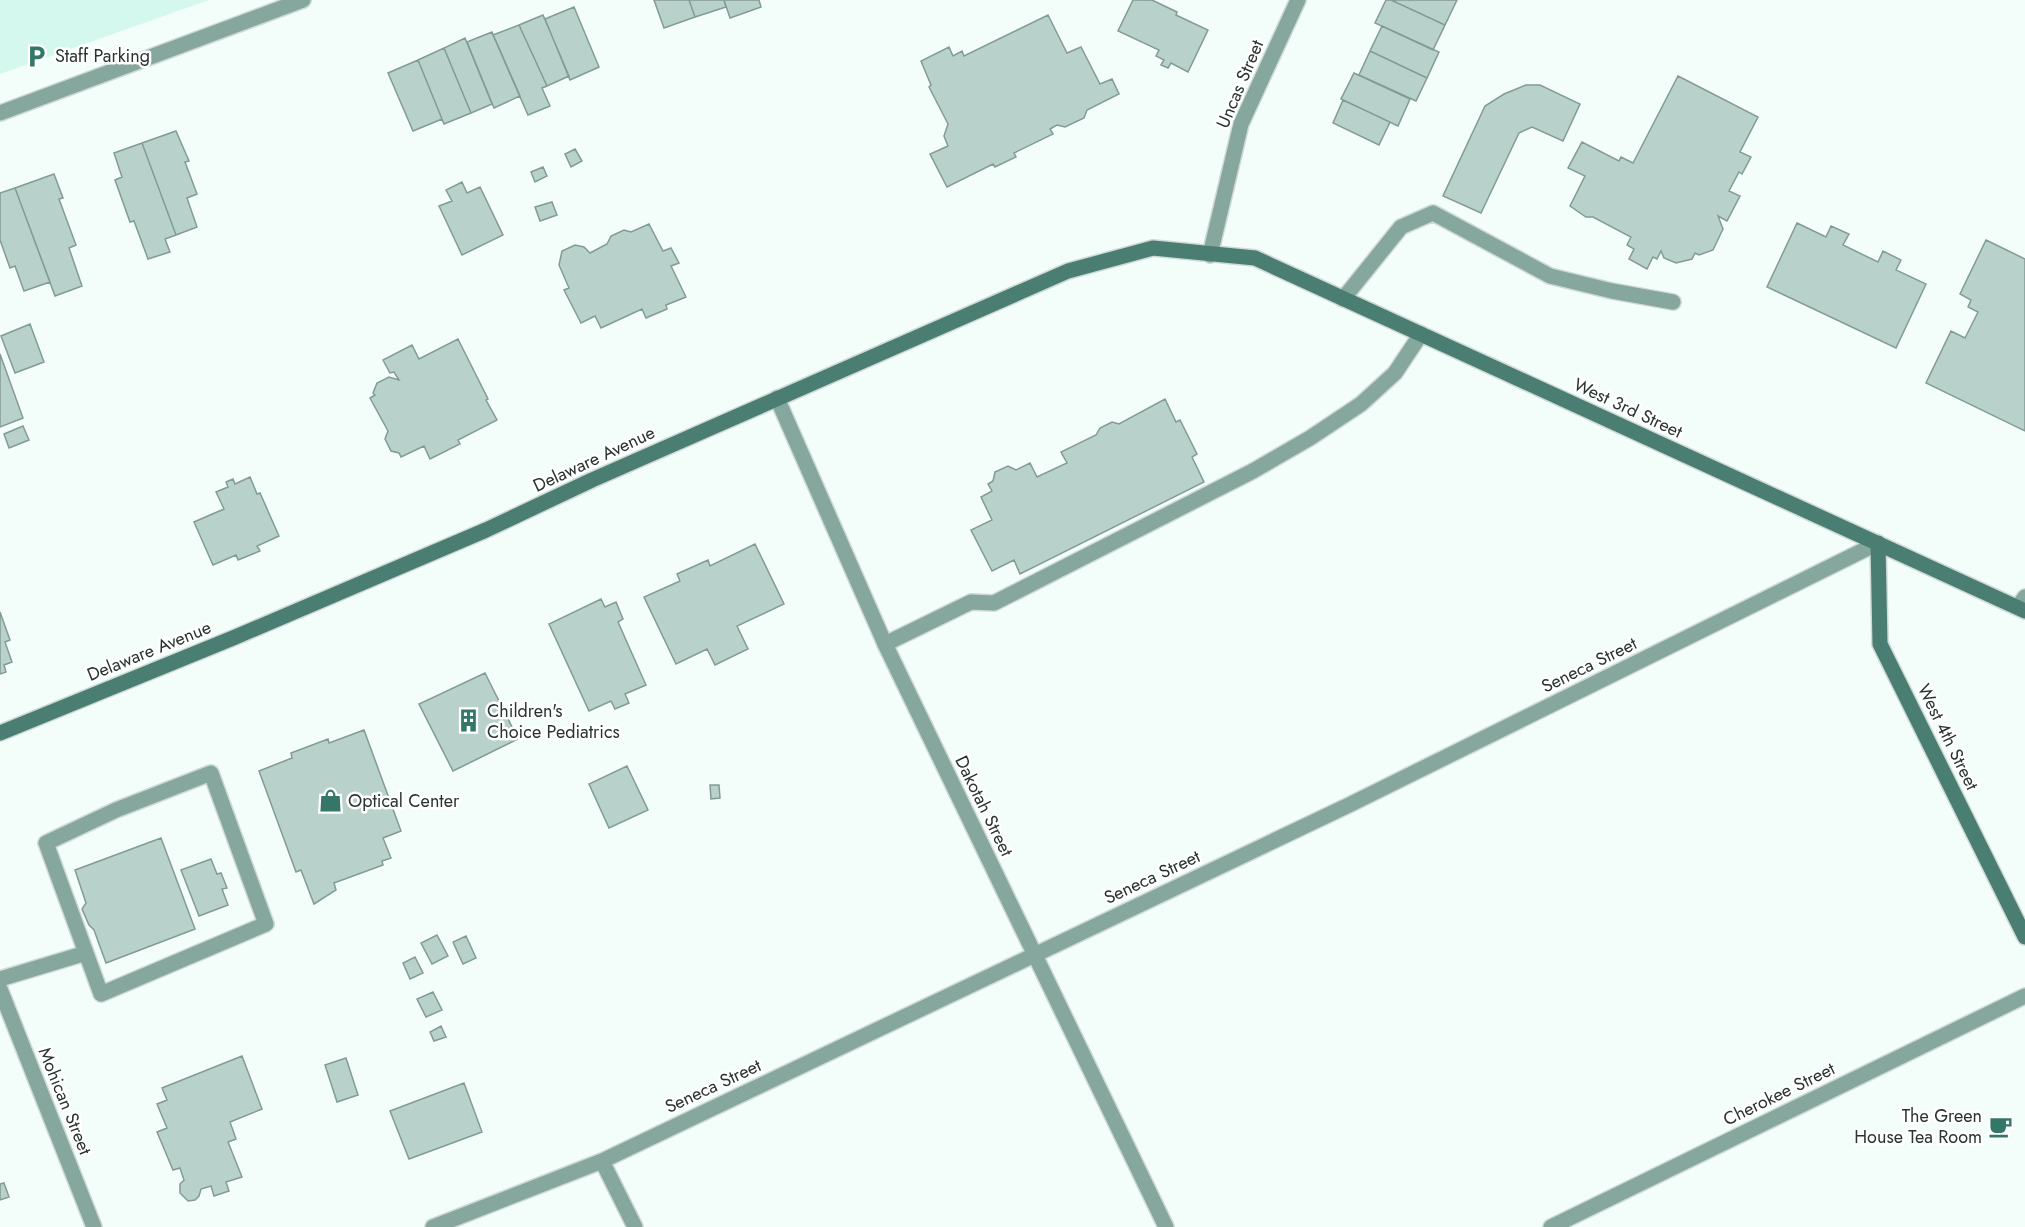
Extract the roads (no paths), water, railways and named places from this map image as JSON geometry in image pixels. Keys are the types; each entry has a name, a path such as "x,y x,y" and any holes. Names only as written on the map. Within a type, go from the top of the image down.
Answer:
{"main road":[{"name":"Delaware Avenue","path":"0,733 222,643 486,530 592,480 1068,271 1153,248 1210,255"},
{"name":"West 3rd Street","path":"1210,255 1256,258 1878,543 2023,605"},
{"name":"West 4th Street","path":"1878,543 1880,644 2025,937"}],"street":[{"path":"0,113 303,0"},
{"name":"Uncas Street","path":"1210,255 1241,124 1298,0"},
{"path":"1343,299 1401,227 1433,213 1550,276 1612,291 1673,302"},
{"path":"885,644 971,602 994,603 1254,471 1361,404 1395,374 1421,334"},
{"name":"Dakotah Street","path":"777,398 885,644 1166,1227"},
{"name":"Seneca Street","path":"434,1227 602,1161 1349,805 1878,543"},
{"path":"211,773 266,924 102,994 86,953 46,843 116,810 211,773"},
{"path":"0,980 86,953"},
{"name":"Mohican Street","path":"0,989 94,1227"},
{"name":"Cherokee Street","path":"1551,1227 2025,996"},
{"path":"602,1161 635,1227"}],"place":[{"name":"Staff Parking","path":"37,56"},
{"name":"Children's Choice Pediatrics","path":"469,721"},
{"name":"Optical Center","path":"330,801"},
{"name":"The Green House Tea Room","path":"2000,1126"}]}
